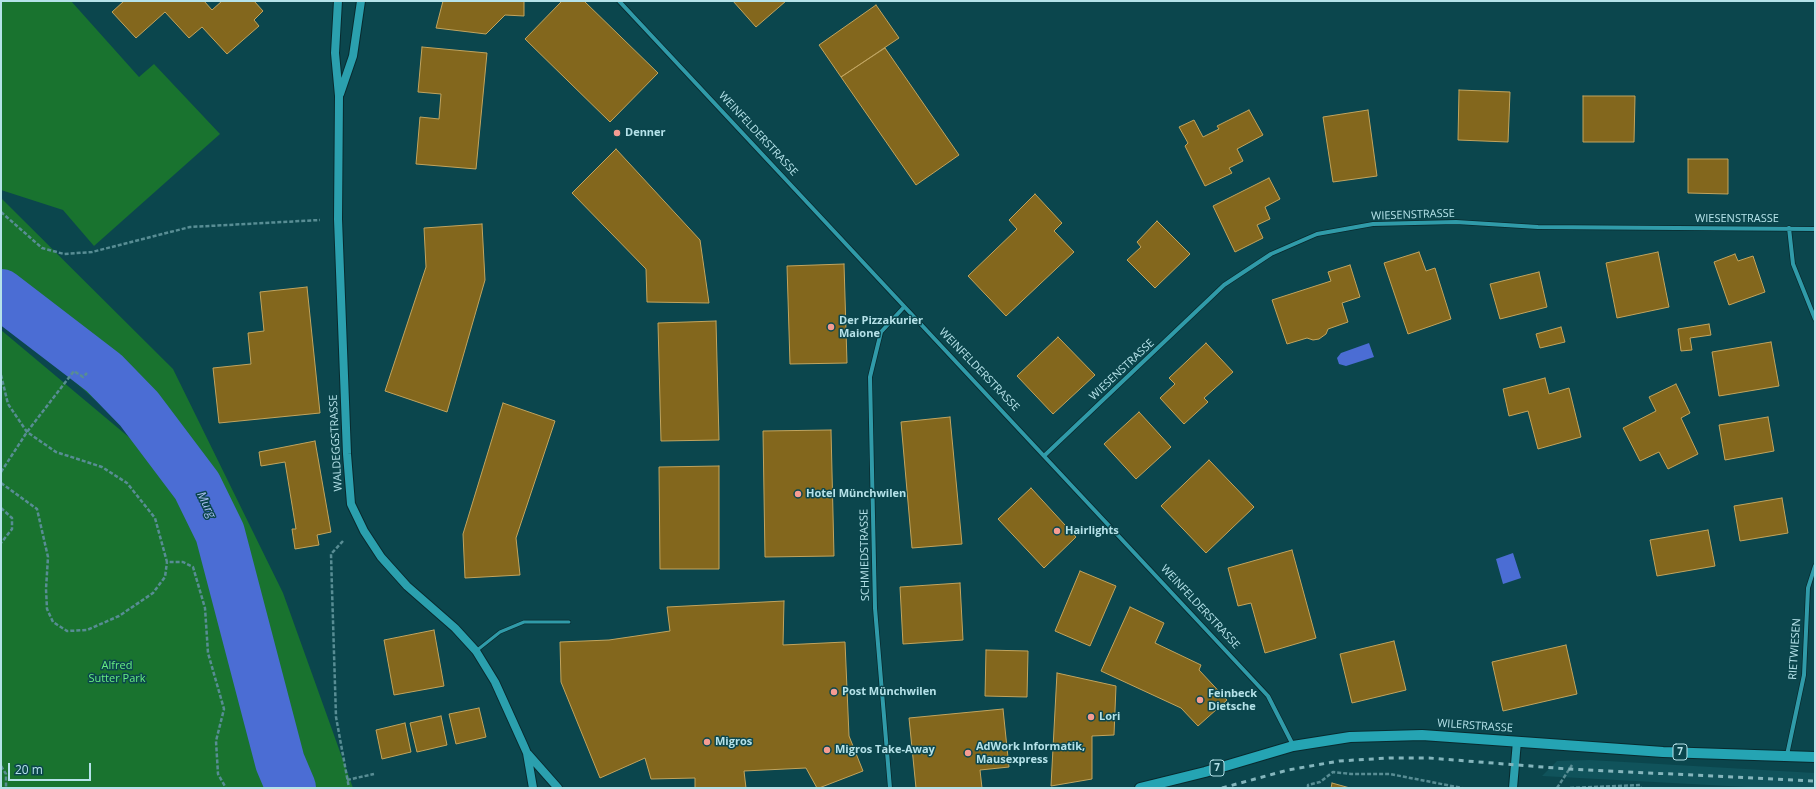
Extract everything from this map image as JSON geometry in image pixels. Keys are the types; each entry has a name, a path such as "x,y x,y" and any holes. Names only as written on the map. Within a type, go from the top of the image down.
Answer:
{"main road":[{"path":"338,1 336,53 339,96"},
{"path":"339,96 353,56 361,1"},
{"name":"WALDEGGSTRASSE","path":"339,96 338,219 347,454 351,504 364,531 381,557 407,586 455,628 476,651 495,682 527,753 533,788"},
{"name":"WILERSTRASSE","path":"1140,788 1204,772 1293,746 1350,737 1422,735 1663,752 1815,757"},
{"path":"1513,788 1517,741"},
{"name":"WALDEGGSTRASSE","path":"527,753 558,788"}],"street":[{"name":"WEINFELDERSTRASSE","path":"619,1 904,307 1045,455 1268,696 1293,746"},
{"name":"WIESENSTRASSE","path":"1045,455 1224,285 1271,254 1317,234 1373,224 1456,222 1538,227 1815,229"},
{"path":"1789,228 1793,264 1815,320"},
{"name":"SCHMIEDSTRASSE","path":"890,788 875,608 870,377 881,332 904,307"},
{"name":"RIETWIESEN","path":"1787,757 1804,675 1808,588 1815,566"}],"lane":[{"path":"476,651 500,632 524,622 569,622"}],"path":[{"path":"1,212 42,248 64,254 92,252 190,227 338,219"},
{"path":"1,472 27,432 74,371 83,377 87,373"},
{"path":"1,375 8,404 27,432 56,452 102,467 127,483 155,518 167,562 164,577 153,594 120,616 87,630 67,631 53,622 47,609 46,589 48,557 37,509 1,483"},
{"path":"1,508 12,518 12,529 1,543"},
{"path":"343,541 332,554 332,589 336,717 349,788"},
{"path":"167,562 183,562 193,567 204,608 208,653 224,709 216,741 218,774 226,788"},
{"path":"1557,788 1573,763"},
{"path":"1,766 6,774 6,788"},
{"path":"1308,788 1308,786 1320,782 1333,772 1351,774 1390,774 1462,788"},
{"path":"347,780 374,774"},
{"path":"1570,788 1640,785 1640,788"}],"shaded area":[{"path":"1590,760 1815,773 1815,788 1765,788 1542,776 1557,761"}],"green space":[{"path":"1,1 71,1 139,77 154,64 220,134 94,246 63,210 1,190"},
{"path":"1,198 173,369 283,593 353,788 282,788 183,478 1,316"},
{"name":"Alfred Sutter Park","path":"1,330 180,480 273,788 1,788"}],"water":[{"path":"1369,343 1374,357 1346,366 1339,364 1337,358 1341,353"},
{"path":"1513,553 1521,578 1503,584 1496,559"}],"building":[{"path":"124,1 204,1 212,10 222,1 254,1 263,11 254,20 259,26 227,54 202,27 189,38 165,12 136,38 112,12"},
{"path":"443,1 524,1 524,16 505,15 486,34 436,28"},
{"path":"562,1 584,1 658,73 610,122 525,39"},
{"path":"733,1 786,1 756,27"},
{"path":"876,5 899,38 841,77 819,45"},
{"path":"422,47 487,53 476,169 416,164 420,117 439,119 441,94 418,92"},
{"path":"885,48 959,155 916,185 841,77"},
{"path":"1459,90 1510,92 1508,142 1458,140"},
{"path":"1583,96 1635,96 1634,142 1583,142"},
{"path":"1249,110 1263,135 1237,149 1243,161 1229,168 1232,173 1205,186 1185,146 1188,143 1179,127 1194,120 1203,137 1219,129 1217,126"},
{"path":"1368,110 1377,176 1333,182 1323,117"},
{"path":"616,149 700,240 709,303 647,302 646,269 572,193"},
{"path":"1688,159 1728,159 1728,194 1688,193"},
{"path":"1269,178 1280,199 1265,207 1270,219 1257,225 1263,238 1235,252 1213,206"},
{"path":"1035,194 1062,223 1054,231 1074,252 1006,316 968,276 1017,229 1009,220"},
{"path":"1157,221 1190,254 1155,288 1127,260 1141,247 1137,242"},
{"path":"482,224 485,280 447,412 385,391 426,267 424,228"},
{"path":"1419,252 1426,271 1435,268 1451,319 1408,334 1384,263"},
{"path":"1658,252 1669,307 1617,318 1606,263"},
{"path":"1735,254 1738,261 1753,256 1765,292 1729,305 1714,262"},
{"path":"844,264 847,363 790,364 787,266"},
{"path":"1350,265 1360,297 1342,303 1348,322 1328,329 1326,334 1319,339 1313,340 1307,338 1287,344 1272,300 1331,281 1328,272"},
{"path":"1539,272 1547,307 1500,319 1490,284"},
{"path":"307,287 320,413 219,423 213,368 251,364 248,333 264,331 260,292"},
{"path":"716,321 719,440 661,441 658,323"},
{"path":"1709,324 1711,335 1690,338 1692,350 1681,351 1678,329"},
{"path":"1561,327 1565,342 1540,348 1536,334"},
{"path":"1058,337 1095,375 1053,414 1017,376"},
{"path":"1771,342 1779,386 1719,396 1712,352"},
{"path":"1206,343 1233,372 1204,398 1208,402 1184,424 1160,398 1175,384 1169,378"},
{"path":"1545,378 1549,394 1569,388 1581,437 1538,449 1528,411 1509,416 1503,389"},
{"path":"1676,384 1690,413 1681,418 1698,454 1668,469 1659,452 1640,461 1623,428 1656,411 1649,397"},
{"path":"503,403 555,421 516,538 520,575 465,578 463,534"},
{"path":"1139,412 1171,447 1136,479 1104,444"},
{"path":"950,417 962,544 912,548 901,422"},
{"path":"1768,417 1774,451 1725,460 1719,425"},
{"name":"Hotel Münchwilen","path":"831,430 834,556 765,557 763,431"},
{"path":"315,441 331,532 317,535 319,545 295,549 292,529 296,529 285,462 261,466 259,452"},
{"path":"1209,460 1254,507 1206,553 1161,506"},
{"path":"719,466 719,569 660,569 659,467"},
{"path":"1031,488 1076,537 1044,568 998,519"},
{"path":"1782,498 1788,533 1740,541 1734,506"},
{"path":"1708,530 1715,566 1657,576 1650,540"},
{"path":"1292,550 1316,638 1265,653 1251,603 1238,606 1228,568"},
{"path":"1080,571 1116,586 1090,646 1055,631"},
{"path":"960,583 963,640 903,644 900,587"},
{"path":"784,601 783,645 845,642 849,736 863,771 819,788 817,788 806,768 744,771 746,788 695,788 695,778 651,779 645,758 600,778 561,682 560,642 609,640 670,631 667,607"},
{"path":"1130,607 1164,623 1155,643 1201,665 1199,670 1227,700 1198,726 1181,708 1101,671"},
{"path":"434,630 444,686 394,695 384,640"},
{"path":"1394,641 1406,690 1352,703 1340,654"},
{"path":"1566,645 1577,694 1503,711 1492,662"},
{"path":"986,650 1028,651 1027,697 985,696"},
{"path":"1057,673 1116,686 1114,735 1092,736 1092,779 1051,786"},
{"path":"479,708 486,737 456,744 449,714"},
{"path":"1003,709 1009,767 980,770 982,788 916,788 909,718"},
{"path":"441,716 447,745 417,752 410,723"},
{"path":"405,723 411,752 382,759 376,730"},
{"path":"1332,783 1350,788 1331,788"}],"waterway":[{"name":"Murg","path":"1,294 104,373 139,409 197,486 220,533 280,762 291,788"}],"railway":[{"path":"1222,788 1288,770 1339,761 1389,758 1429,758 1568,769 1815,781"}],"place":[{"name":"Denner","path":"617,133"},
{"name":"Der Pizzakurier Maione","path":"831,327"},
{"name":"Hotel Münchwilen","path":"798,494"},
{"name":"Hairlights","path":"1057,531"},
{"name":"Post Münchwilen","path":"834,692"},
{"name":"Feinbeck Dietsche","path":"1200,700"},
{"name":"Lori","path":"1091,717"},
{"name":"Migros","path":"707,742"},
{"name":"Migros Take-Away","path":"827,750"},
{"name":"AdWork Informatik, Mausexpress","path":"968,753"}]}
